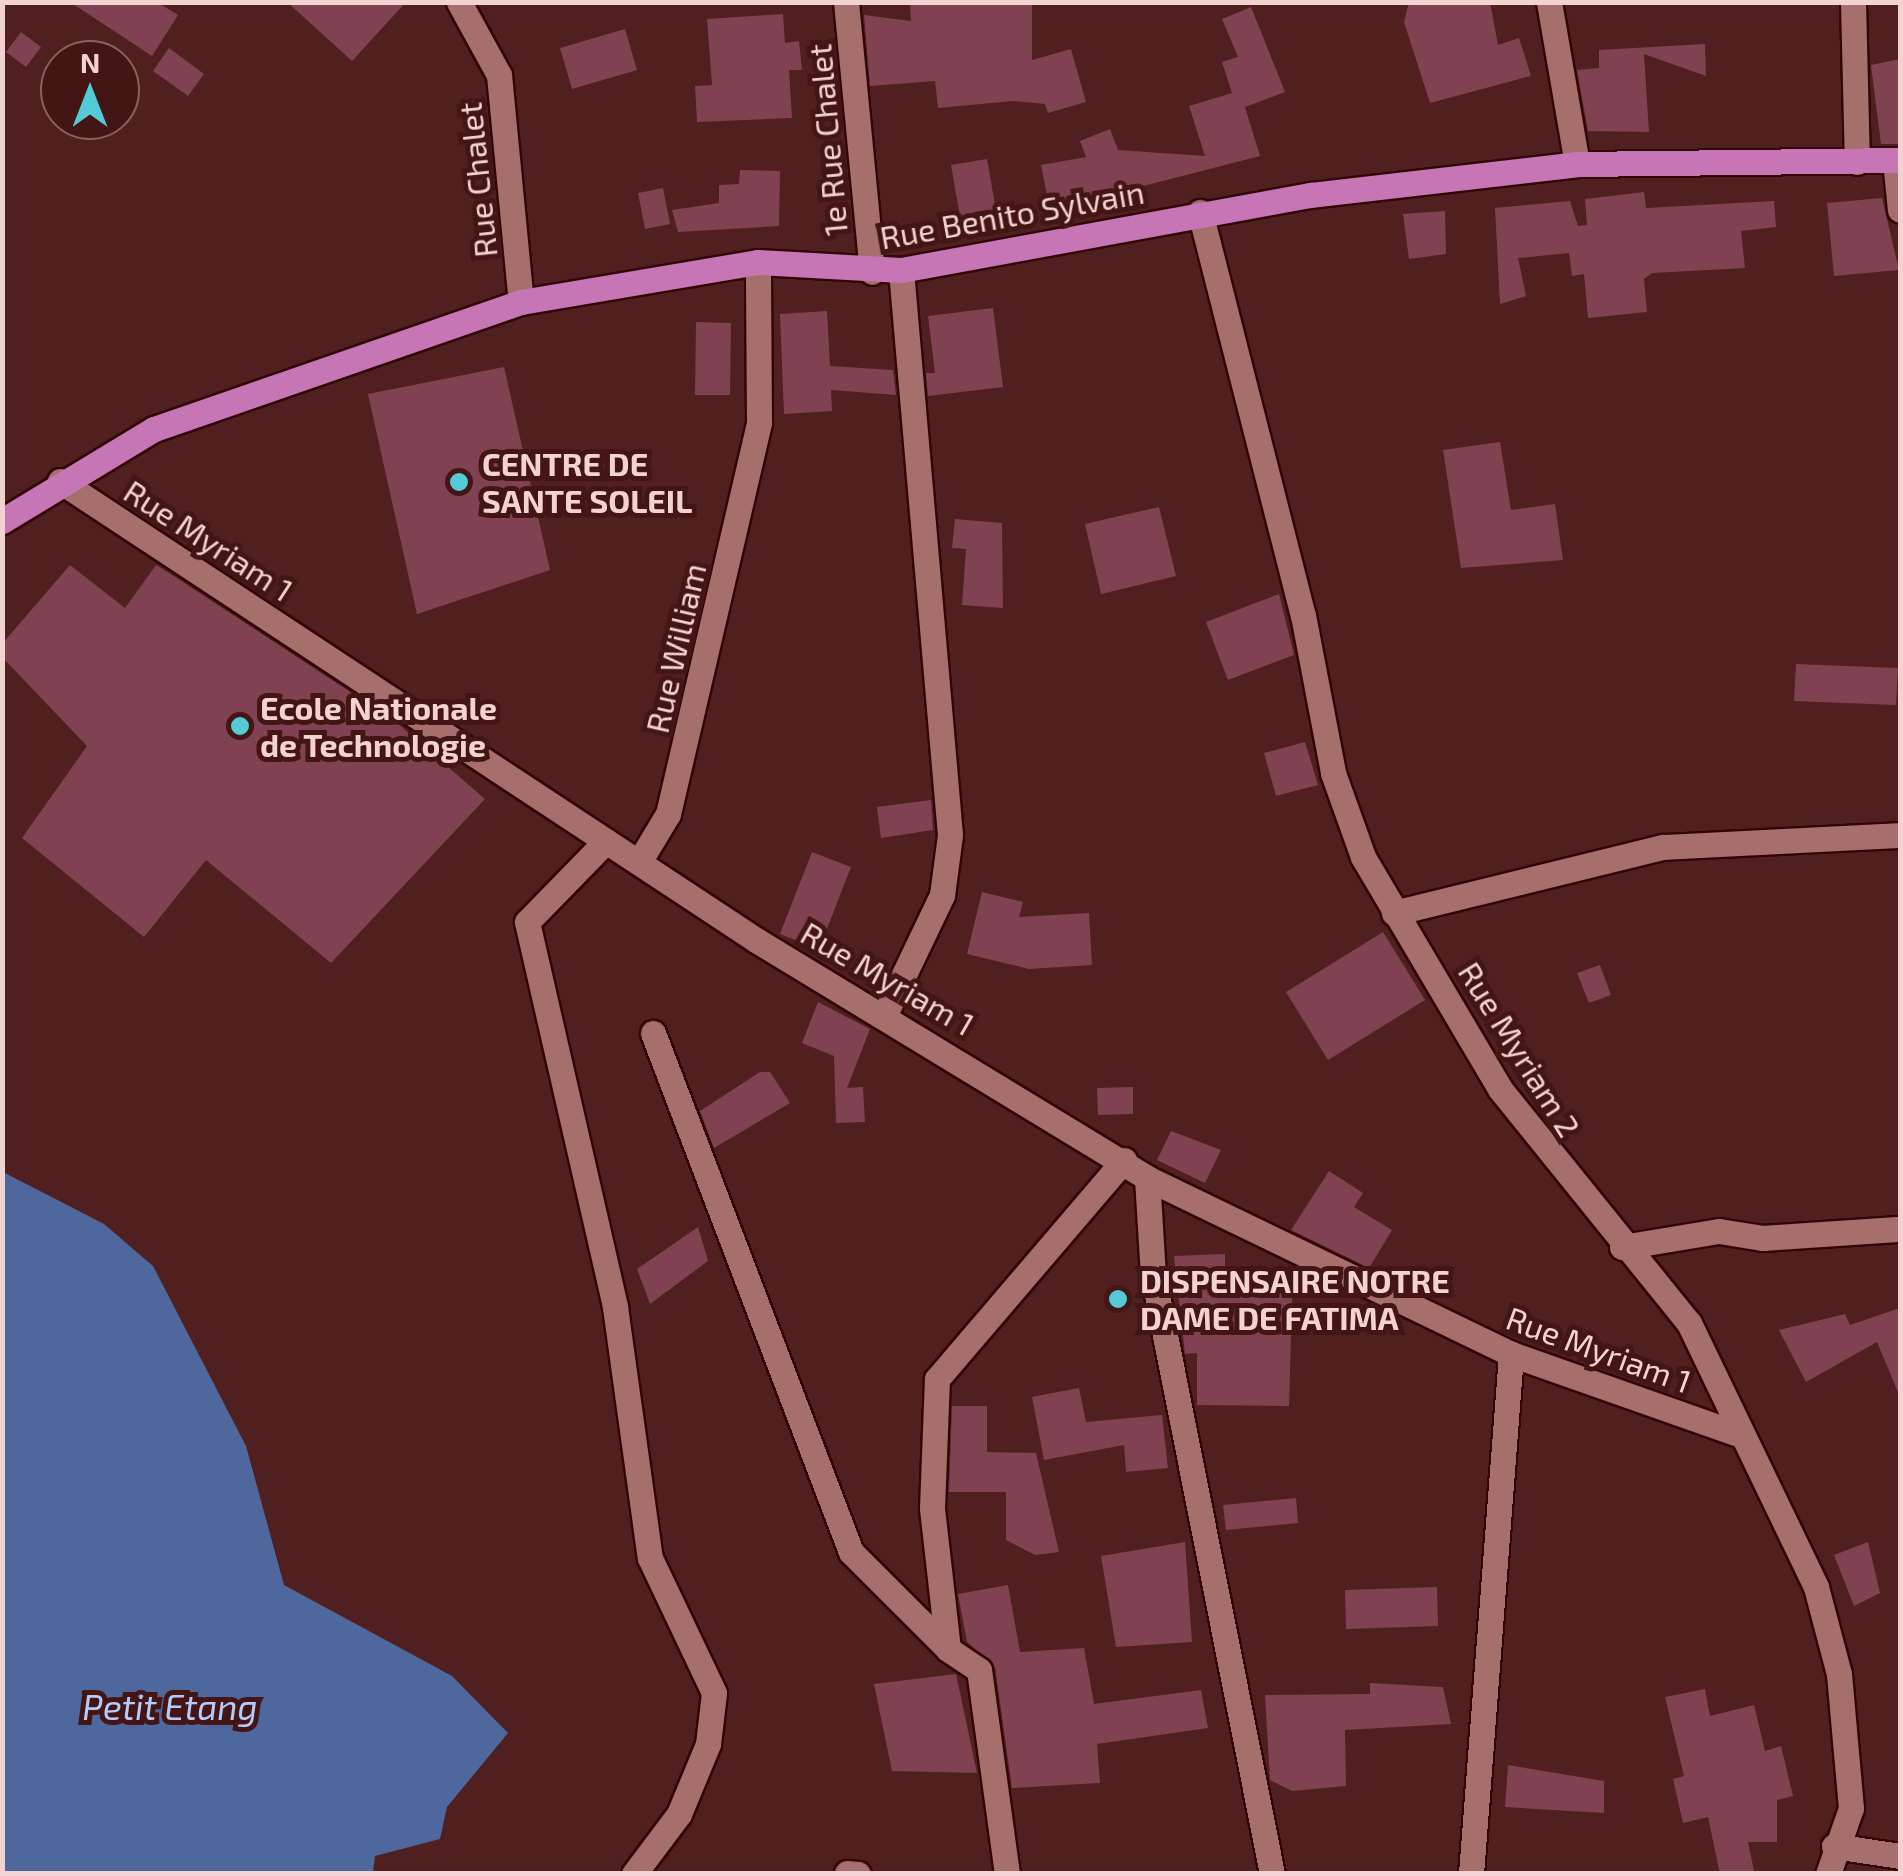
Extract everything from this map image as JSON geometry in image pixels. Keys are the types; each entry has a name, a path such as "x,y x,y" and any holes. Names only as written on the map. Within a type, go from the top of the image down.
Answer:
{"main road":[{"name":"Rue Benito Sylvain","path":"2,521 60,481 154,429 521,302 758,262 872,272 900,270 1200,212 1577,164 1898,160"}],"street":[{"name":"Rue Chalet","path":"459,2 499,75 521,302"},
{"name":"1e Rue Chalet","path":"846,2 872,272"},
{"path":"1549,2 1577,164"},
{"path":"1853,2 1856,162"},
{"path":"1898,160 1900,210"},
{"name":"Rue Myriam 2","path":"1200,212 1303,614 1333,773 1394,914 1500,1089 1622,1247 1689,1324 1735,1433 1816,1587 1840,1674 1851,1808 1834,1846 1828,1874"},
{"name":"Rue William","path":"639,862 668,814 758,422 758,262"},
{"path":"886,1012 942,896 950,836 900,270"},
{"name":"Rue Myriam 1","path":"60,481 606,841 1124,1160 1147,1178 1511,1354 1735,1433"},
{"path":"1394,914 1663,847 1900,836"},
{"path":"606,841 527,922 616,1307 650,1558 714,1693 708,1744 680,1814 634,1874"},
{"path":"653,1033 851,1552 948,1649 979,1670 1007,1874"},
{"path":"948,1649 932,1508 937,1379 1124,1160"},
{"path":"1147,1178 1153,1275 1272,1874"},
{"path":"1622,1247 1719,1232 1763,1238 1900,1229"},
{"path":"1471,1874 1511,1354"},
{"path":"1834,1846 1900,1856"},
{"path":"848,1873 858,1874"}],"water":[{"name":"Petit Etang","path":"3,1172 104,1224 153,1266 246,1446 284,1585 452,1676 508,1733 447,1807 440,1839 375,1856 373,1873 3,1873"}],"building":[{"path":"70,2 157,2 178,15 152,56 140,48 140,40 128,40"},
{"path":"287,2 406,2 352,61"},
{"path":"910,2 1032,2 1032,60 1071,49 1086,102 1048,113 1045,104 1013,101 938,108 935,81 870,86 864,15 911,21"},
{"path":"1409,2 1490,2 1498,45 1519,38 1531,76 1430,103 1404,22"},
{"path":"1251,7 1285,92 1245,107 1260,156 1050,210 1041,165 1086,157 1080,141 1110,129 1118,150 1205,156 1189,106 1232,93 1222,62 1238,57 1222,19"},
{"path":"783,14 785,43 799,41 802,70 789,70 792,118 697,122 695,86 712,85 707,19"},
{"path":"625,29 637,70 572,89 560,48"},
{"path":"21,32 40,46 26,67 6,52"},
{"path":"1705,44 1706,76 1644,54 1649,132 1588,131 1577,70 1599,68 1599,50"},
{"path":"169,48 204,74 188,96 153,71"},
{"path":"1900,59 1900,144 1881,144 1871,65"},
{"path":"987,159 997,216 961,222 951,165"},
{"path":"740,170 780,171 779,226 678,232 672,210 719,203 719,185 739,184"},
{"path":"663,188 670,224 645,229 638,193"},
{"path":"1644,192 1646,208 1774,201 1776,227 1741,231 1745,268 1652,273 1644,279 1647,312 1588,318 1584,274 1572,276 1569,253 1518,258 1526,296 1500,304 1495,208 1570,201 1578,226 1587,225 1585,199"},
{"path":"1882,198 1899,270 1834,276 1827,203"},
{"path":"1445,211 1446,254 1409,259 1403,214"},
{"path":"993,308 1003,387 928,396 926,373 935,373 928,316"},
{"path":"827,311 830,366 893,370 896,395 831,390 832,411 784,414 780,314"},
{"path":"696,322 731,323 730,395 695,395"},
{"name":"CENTRE DE SANTE SOLEIL","path":"504,367 550,570 417,614 368,394"},
{"path":"1500,442 1511,510 1555,504 1563,560 1461,568 1443,450"},
{"path":"1159,507 1176,576 1101,594 1085,524"},
{"path":"955,519 1002,523 1003,608 962,605 966,549 952,548"},
{"path":"70,565 125,608 156,565 396,722 485,799 331,963 206,860 144,937 22,838 87,746 2,657 2,644"},
{"path":"1279,594 1294,655 1228,680 1206,622"},
{"path":"1796,664 1898,668 1896,705 1794,701"},
{"path":"1305,742 1318,785 1276,796 1264,753"},
{"path":"931,800 933,830 881,838 877,807"},
{"path":"812,852 851,867 819,949 780,934"},
{"path":"982,892 1023,902 1019,917 1089,913 1092,965 1029,969 967,954"},
{"path":"1383,932 1425,1000 1328,1060 1286,992"},
{"path":"1600,965 1611,995 1589,1003 1577,973"},
{"path":"818,1002 870,1029 847,1088 863,1087 865,1122 836,1123 834,1056 802,1043"},
{"path":"760,1072 770,1072 790,1103 714,1148 700,1111"},
{"path":"1133,1087 1133,1114 1098,1115 1097,1088"},
{"path":"1171,1131 1221,1150 1205,1183 1157,1160"},
{"path":"1329,1171 1363,1193 1354,1207 1392,1230 1369,1268 1291,1230"},
{"path":"698,1227 708,1261 650,1304 637,1269"},
{"path":"1225,1254 1225,1270 1293,1269 1289,1406 1197,1405 1197,1353 1185,1354 1174,1256"},
{"path":"1900,1308 1900,1397 1877,1342 1806,1382 1779,1330 1845,1314 1850,1325"},
{"path":"1079,1388 1086,1422 1162,1415 1168,1468 1126,1472 1124,1445 1044,1460 1032,1397"},
{"path":"952,1406 987,1406 987,1452 1036,1453 1059,1552 1035,1555 1006,1540 1006,1492 949,1492"},
{"path":"1296,1498 1298,1523 1226,1530 1223,1505"},
{"path":"1185,1542 1192,1642 1116,1647 1101,1556"},
{"path":"1868,1542 1880,1593 1854,1606 1834,1555"},
{"path":"1008,1585 1020,1652 1084,1648 1094,1704 1201,1690 1208,1728 1097,1744 1100,1783 1012,1788 995,1667 967,1642 958,1594"},
{"path":"1437,1587 1438,1626 1346,1629 1345,1590"},
{"path":"956,1674 977,1773 892,1771 874,1684"},
{"path":"1370,1683 1443,1687 1451,1724 1345,1730 1346,1786 1292,1791 1270,1780 1265,1695 1370,1694"},
{"path":"1705,1689 1710,1716 1754,1705 1765,1751 1781,1746 1793,1796 1777,1800 1777,1842 1748,1842 1754,1871 1720,1874 1708,1817 1683,1823 1673,1779 1684,1776 1665,1697"},
{"path":"1508,1765 1604,1781 1604,1813 1505,1807"}],"place":[{"name":"CENTRE DE SANTE SOLEIL","path":"459,482"},
{"name":"Ecole Nationale de Technologie","path":"240,726"},
{"name":"DISPENSAIRE NOTRE DAME DE FATIMA","path":"1118,1299"}]}
